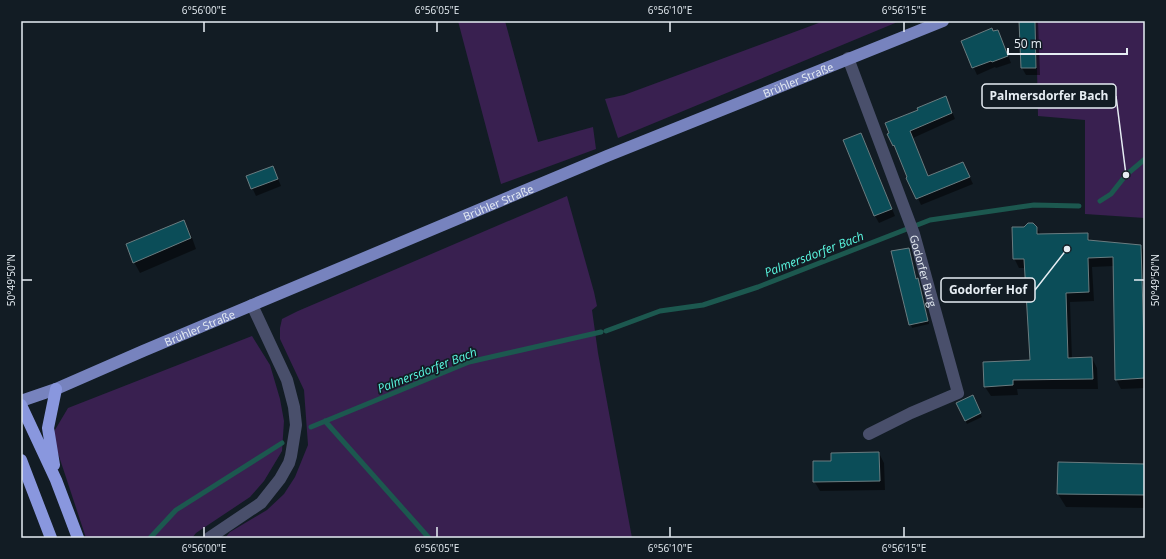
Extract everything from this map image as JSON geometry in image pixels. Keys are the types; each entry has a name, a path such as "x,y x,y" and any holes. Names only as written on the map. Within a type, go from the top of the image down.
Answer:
{"highway":[{"path":"56,389 48,428 56,480"},
{"path":"21,405 56,480 78,538"},
{"path":"22,464 50,538"}],"main road":[{"name":"Brühler Straße","path":"21,401 56,389 607,156 943,21"}],"street":[{"name":"Godorfer Burg","path":"848,58 912,229 958,392 869,434"},
{"path":"209,538 261,503 280,479 289,463 291,456 296,425 294,407 287,380 252,305"}],"shaded area":[{"path":"458,21 505,21 538,142 593,127 596,149 501,184"},
{"path":"824,21 900,21 618,138 605,99 624,95"},
{"path":"1036,21 1145,21 1145,218 1085,214 1085,120 1038,116"},
{"path":"567,196 597,306 592,310 598,353 632,538 225,538 230,532 267,510 284,494 295,477 308,445 304,390 280,339 282,319"},
{"path":"252,336 270,365 280,399 284,421 282,451 264,481 250,497 196,533 192,538 86,538 52,435 68,408"}],"building":[{"path":"1019,21 1035,21 1036,68 1021,68"},
{"path":"992,28 993,31 998,30 1008,56 972,68 961,41"},
{"path":"946,96 952,113 910,131 928,176 963,162 970,177 916,199 906,178 907,177 894,145 893,146 887,134 889,133 885,123 918,110 917,108"},
{"path":"861,133 892,209 874,216 843,140"},
{"path":"273,166 278,179 251,189 246,176"},
{"path":"184,220 191,238 133,263 126,244"},
{"path":"1028,223 1033,223 1037,227 1037,234 1088,233 1088,240 1141,245 1145,378 1115,380 1113,257 1088,258 1089,292 1066,293 1068,358 1092,357 1093,379 1013,380 1013,385 984,387 983,362 1030,360 1024,259 1013,259 1012,227 1024,227"},
{"path":"909,248 928,321 909,325 891,251"},
{"path":"973,395 981,413 965,421 956,403"},
{"path":"879,452 880,481 813,482 813,461 831,461 831,453"},
{"path":"1058,462 1145,464 1145,495 1057,494"}],"waterway":[{"name":"Palmersdorfer Bach","path":"1100,201 1111,194 1126,175 1145,159"},
{"name":"Palmersdorfer Bach","path":"606,331 660,311 703,305 758,287 930,220 1034,205 1079,206"},
{"name":"Palmersdorfer Bach","path":"311,427 469,362 601,332"},
{"path":"325,421 429,538"},
{"name":"Palmersdorfer Bach","path":"150,538 176,510 282,443"}],"place":[{"name":"Palmersdorfer Bach","path":"1126,175"},
{"name":"Godorfer Hof","path":"1067,249"}]}
